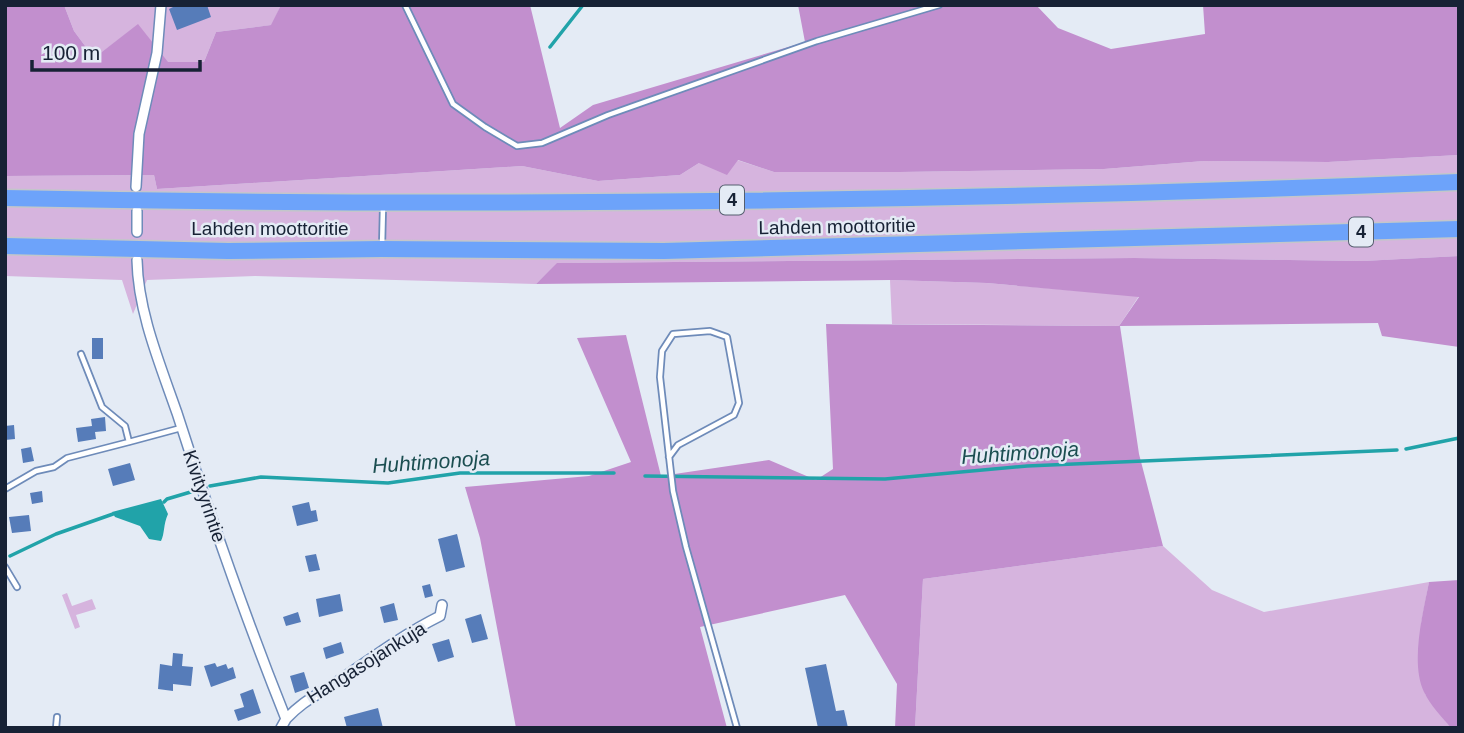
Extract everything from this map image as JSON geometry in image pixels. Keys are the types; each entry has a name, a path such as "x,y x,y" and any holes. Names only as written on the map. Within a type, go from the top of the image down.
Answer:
{"highway":[{"name":"Lahden moottoritie","path":"5,198 382,203 666,201 1061,194 1459,182"},
{"name":"Lahden moottoritie","path":"5,246 229,251 664,251 1459,229"}],"street":[{"path":"136,187 139,134 157,53 162,5"},
{"path":"136,211 137,232"},
{"name":"Kivityyrintie","path":"137,260 138,287 181,428 283,724"},
{"name":"Hangasojankuja","path":"283,724 301,703 413,629 440,617 442,605"}],"lane":[{"path":"405,5 453,104 517,146 542,143 608,115 817,41 939,5"},
{"path":"382,203 382,249"},
{"path":"669,457 678,445 734,415 739,403 727,337 710,331 673,334 662,352 660,377 672,484 686,547 737,728"},
{"path":"81,354 102,407 125,426 129,442"},
{"path":"5,489 36,471 54,467 67,458 181,428"},
{"path":"5,567 17,587"},
{"path":"56,728 57,717"}],"shaded area":[{"path":"5,5 64,5 74,31 94,58 138,24 168,62 204,62 216,32 271,25 281,5 530,5 560,128 593,105 805,42 798,5 1036,5 1058,28 1111,49 1205,34 1203,5 1459,5 1459,155 1328,162 1204,161 1104,169 900,172 774,172 738,160 727,175 699,163 680,175 598,181 522,166 157,189 154,175 5,176"},
{"path":"64,5 281,5 272,25 216,32 204,62 167,62 138,25 94,58 74,31"},
{"path":"1459,155 1459,256 1363,261 1134,258 558,263 536,284 255,276 147,280 133,314 122,280 5,276 5,176 154,175 157,189 522,166 598,181 680,175 699,163 737,160 774,172 900,172 1104,169 1204,161 1328,162"},
{"path":"1459,256 1459,347 1382,336 1378,323 1120,326 1139,454 1163,546 923,579 915,728 895,728 897,684 845,595 700,627 727,728 516,728 480,538 465,487 589,476 631,462 577,338 626,335 661,476 769,460 816,480 833,469 826,324 1119,326 1139,297 987,283 890,280 536,284 557,263 1134,258 1363,261"},
{"path":"890,280 987,283 1139,296 1119,326 892,324"},
{"path":"1163,546 1212,590 1264,612 1429,582 1421,624 1425,694 1451,728 915,728 923,579"},
{"path":"1459,580 1459,728 1451,728 1424,692 1418,667 1418,653 1429,582"},
{"path":"67,593 72,606 92,599 96,609 76,615 80,627 75,629 62,595"}],"water":[{"path":"161,499 168,514 161,541 149,539 140,526 115,517 112,512"}],"building":[{"path":"177,5 207,5 211,17 177,30 169,9"},
{"path":"92,338 103,338 103,359 92,359"},
{"path":"105,417 106,431 95,432 96,439 78,442 76,428 92,426 91,419"},
{"path":"14,425 15,439 5,440 5,426"},
{"path":"31,447 34,461 23,463 21,449"},
{"path":"130,463 135,480 113,486 108,469"},
{"path":"42,491 43,502 32,504 30,493"},
{"path":"309,502 311,511 316,510 318,521 297,526 292,506"},
{"path":"29,515 31,531 12,533 9,517"},
{"path":"457,534 465,567 446,572 438,539"},
{"path":"316,554 320,570 309,572 305,556"},
{"path":"430,584 433,596 425,598 422,586"},
{"path":"340,594 343,611 319,617 316,599"},
{"path":"394,603 398,620 384,623 380,607"},
{"path":"298,612 301,622 286,626 283,617"},
{"path":"481,614 488,639 472,643 465,619"},
{"path":"449,639 454,657 438,662 432,644"},
{"path":"341,642 344,653 326,659 323,648"},
{"path":"173,653 183,654 182,666 193,667 191,686 173,684 173,691 158,689 160,664 172,666"},
{"path":"215,663 217,667 226,664 228,669 233,667 236,678 211,687 204,666"},
{"path":"826,664 836,711 844,710 848,728 818,728 805,668"},
{"path":"304,672 309,688 295,693 290,676"},
{"path":"253,689 261,713 238,721 234,710 244,707 240,694"},
{"path":"378,708 383,728 347,728 344,717"}],"waterway":[{"path":"550,47 583,5"},
{"name":"Huhtimonoja","path":"1406,449 1459,438"},
{"name":"Huhtimonoja","path":"645,476 885,479 1027,466 1397,450"},
{"name":"Huhtimonoja","path":"210,486 261,477 388,483 460,473 614,473"},
{"name":"Huhtimonoja","path":"164,502 194,491"},
{"path":"10,556 56,534 113,514"}]}
